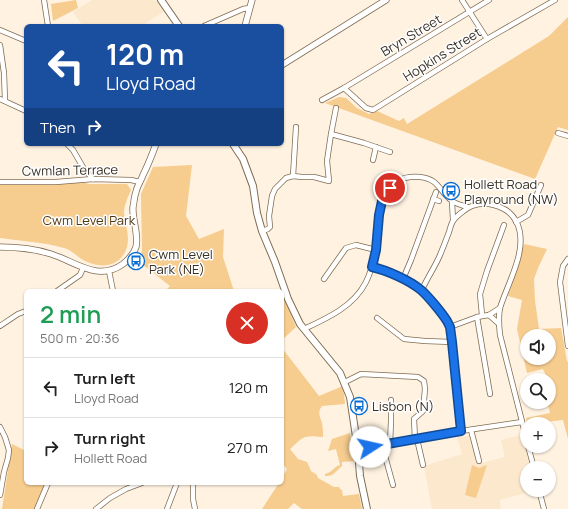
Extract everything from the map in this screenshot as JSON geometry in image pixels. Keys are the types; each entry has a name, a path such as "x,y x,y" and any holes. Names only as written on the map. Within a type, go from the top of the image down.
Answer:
{"main road":[{"path":"160,0 178,24"},
{"path":"234,146 243,159 253,186 257,213 262,231 288,299 300,324 340,373 345,382 350,397 358,450 360,476 367,509"}],"street":[{"path":"44,0 48,24"},
{"path":"245,24 252,0"},
{"path":"284,64 386,0"},
{"path":"462,0 487,39"},
{"name":"Bryn Street","path":"322,100 489,0"},
{"name":"Hopkins Street","path":"344,88 366,108 373,110 487,39 556,0"},
{"path":"209,24 243,9 249,8"},
{"path":"0,32 24,40"},
{"path":"0,45 4,73 3,100 24,110"},
{"path":"262,231 270,227 269,216 272,196 286,178 293,176 328,181 327,161 336,108"},
{"path":"293,176 296,127"},
{"path":"558,132 568,136"},
{"path":"331,134 390,152"},
{"path":"69,146 84,169 93,179"},
{"path":"0,247 11,247 51,254 92,271 102,272 118,268 130,258 136,247 133,208 136,192 155,146"},
{"path":"373,160 376,147"},
{"path":"304,329 338,312 358,295 366,282 372,267 376,250 379,215 382,201 390,188 399,180 409,177 421,177 432,180 452,202 468,208"},
{"name":"Cwmlan Terrace","path":"0,182 56,182 93,179 131,180 140,182"},
{"path":"516,222 528,215 541,185"},
{"path":"403,279 412,260 436,192"},
{"path":"433,199 439,201"},
{"path":"422,290 439,257 453,220 452,202"},
{"path":"453,220 468,208 476,205 488,204 508,211 519,228 521,237 520,246 516,264 500,308 498,323 521,417"},
{"path":"490,394 480,316 480,294 504,225"},
{"path":"324,278 346,248 356,245 376,250"},
{"path":"568,259 563,266 560,282 568,346"},
{"path":"372,267 382,269 422,290 445,317 450,327 461,431"},
{"path":"60,289 80,275 83,268"},
{"path":"109,271 113,289"},
{"path":"450,327 480,316 489,315 500,308"},
{"path":"0,326 24,312"},
{"path":"489,315 498,323"},
{"path":"377,318 404,339 452,342"},
{"path":"345,382 361,374 418,377 424,381 425,389 423,411 414,420 416,439 423,464"},
{"path":"390,444 391,400"},
{"path":"391,408 397,408"},
{"path":"358,450 461,431 520,422"},
{"path":"0,427 9,450 0,495"},
{"path":"471,430 479,461"},
{"path":"382,445 392,482 398,478"},
{"path":"37,509 47,485"},
{"path":"96,509 110,498 137,485"},
{"path":"167,509 176,485"},
{"path":"193,485 195,509"},
{"path":"541,497 544,509"}],"shaded area":[{"path":"92,0 155,0 165,11 144,24 82,24 73,12"},
{"path":"520,435 520,453 526,453 528,461 520,461 520,494 500,500 501,509 432,509 424,466 462,454 457,437 470,436 478,464 505,457 501,440"}],"green space":[{"path":"76,0 78,8 53,21 51,4"},
{"path":"568,17 568,130 558,127 535,179 325,103 339,97 346,98 357,108 369,114 377,111 399,121 404,118 407,124 549,36"},
{"path":"192,165 186,216 199,239 224,229 223,257 233,289 167,289 170,286 138,261 142,251 141,194 153,167"},
{"name":"Cwm Level Park","path":"82,182 89,184 127,184 131,190 124,210 128,243 124,254 120,259 110,264 91,264 79,258 70,250 64,248 40,243 0,238 0,183"},
{"path":"524,244 547,249 534,279 539,329 520,329 520,342 517,329 522,300 508,296"},
{"path":"284,298 296,327 284,338"},
{"path":"561,328 568,362 568,439 563,420 556,421 556,417 531,417 550,413 549,409 556,409 556,373 545,373 543,369 527,373 525,365 556,365 556,329 539,329"},
{"path":"284,351 319,396 343,386 345,404 322,406 319,412 323,426 323,437 304,437 290,449 298,459 307,462 311,471 317,475 318,478 334,487 339,487 342,490 343,496 359,494 362,509 302,509 294,503 288,509 262,509 278,485 284,485 284,474 287,469 284,465"},
{"path":"350,433 354,461 342,462 342,466 334,473 330,476 325,476 325,474 340,465 336,449 328,451 332,439"},
{"path":"12,444 24,450 24,485 48,485 37,509 2,509"},
{"path":"472,465 479,468 487,465 476,498 465,495"}],"place":[{"name":"Hollett Road Playround (NW)","path":"451,191"},
{"name":"Cwm Level Park (NE)","path":"136,261"},
{"name":"Lisbon (N)","path":"359,406"}],"route":[{"path":"370,447 461,431 450,327 445,317 422,290 382,269 372,267 376,250 379,215 382,201 390,188"}]}
